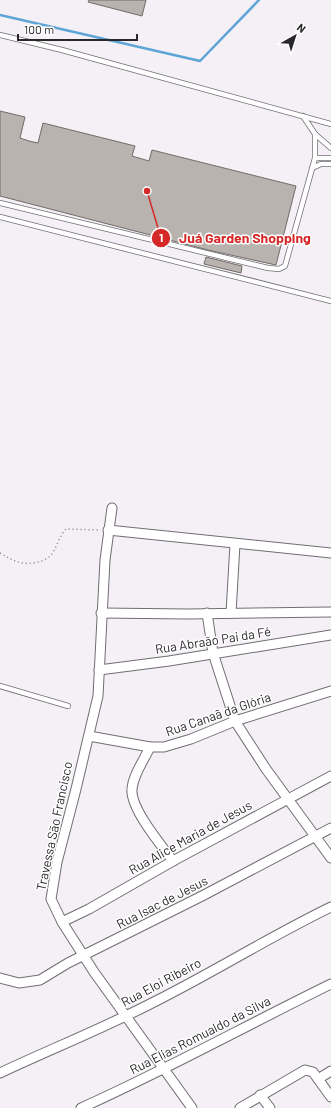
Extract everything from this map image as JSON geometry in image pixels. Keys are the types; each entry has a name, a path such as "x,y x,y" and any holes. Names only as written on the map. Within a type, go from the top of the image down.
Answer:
{"street":[{"name":"Travessa São Francisco","path":"112,508 108,530 101,613 98,696 52,885 52,900 62,922 84,956 166,1069 192,1108"},
{"path":"108,530 331,553"},
{"path":"231,613 235,544"},
{"path":"101,613 331,612"},
{"path":"207,613 213,653 235,721 288,799 331,858"},
{"name":"Rua Abraão Pai da Fé","path":"99,670 331,636"},
{"name":"Rua Canaã da Glória","path":"89,736 150,747 164,747 235,721 331,691"},
{"path":"150,747 134,781 131,791 133,800 150,829 172,861"},
{"name":"Rua Alice Maria de Jesus","path":"62,922 89,909 172,861 331,776"},
{"name":"Rua Isac de Jesus","path":"0,978 19,983 40,980 68,963 209,893 331,828"},
{"name":"Rua Eloi Ribeiro","path":"0,1073 89,1034 154,1002 264,941 331,907"},
{"name":"Rua Elias Romualdo da Silva","path":"81,1108 166,1069 262,1018 331,984"},
{"path":"240,1108 305,1070 314,1072 331,1097"},
{"path":"318,1079 331,1071"},
{"path":"260,1096 270,1108"}],"lane":[{"path":"0,36 62,50 331,124"},
{"path":"303,116 315,134 331,148"},
{"path":"0,203 278,269 285,266 315,158 315,134"},
{"path":"315,158 331,158"},
{"path":"312,168 321,164 331,164"},
{"path":"0,217 331,301"},
{"path":"0,686 68,706"}],"path":[{"path":"0,553 18,563 28,565 44,560 50,556 62,533 66,529 108,530"}],"building":[{"path":"89,0 146,0 142,16 88,2"},
{"path":"0,111 25,117 20,138 29,141 38,143 43,123 135,146 132,156 149,161 152,150 296,186 276,265 208,250 0,196"},
{"path":"206,257 242,266 241,273 204,264"}],"waterway":[{"path":"0,15 200,61 259,0"}],"place":[{"name":"Juá Garden Shopping","path":"147,191"}]}
